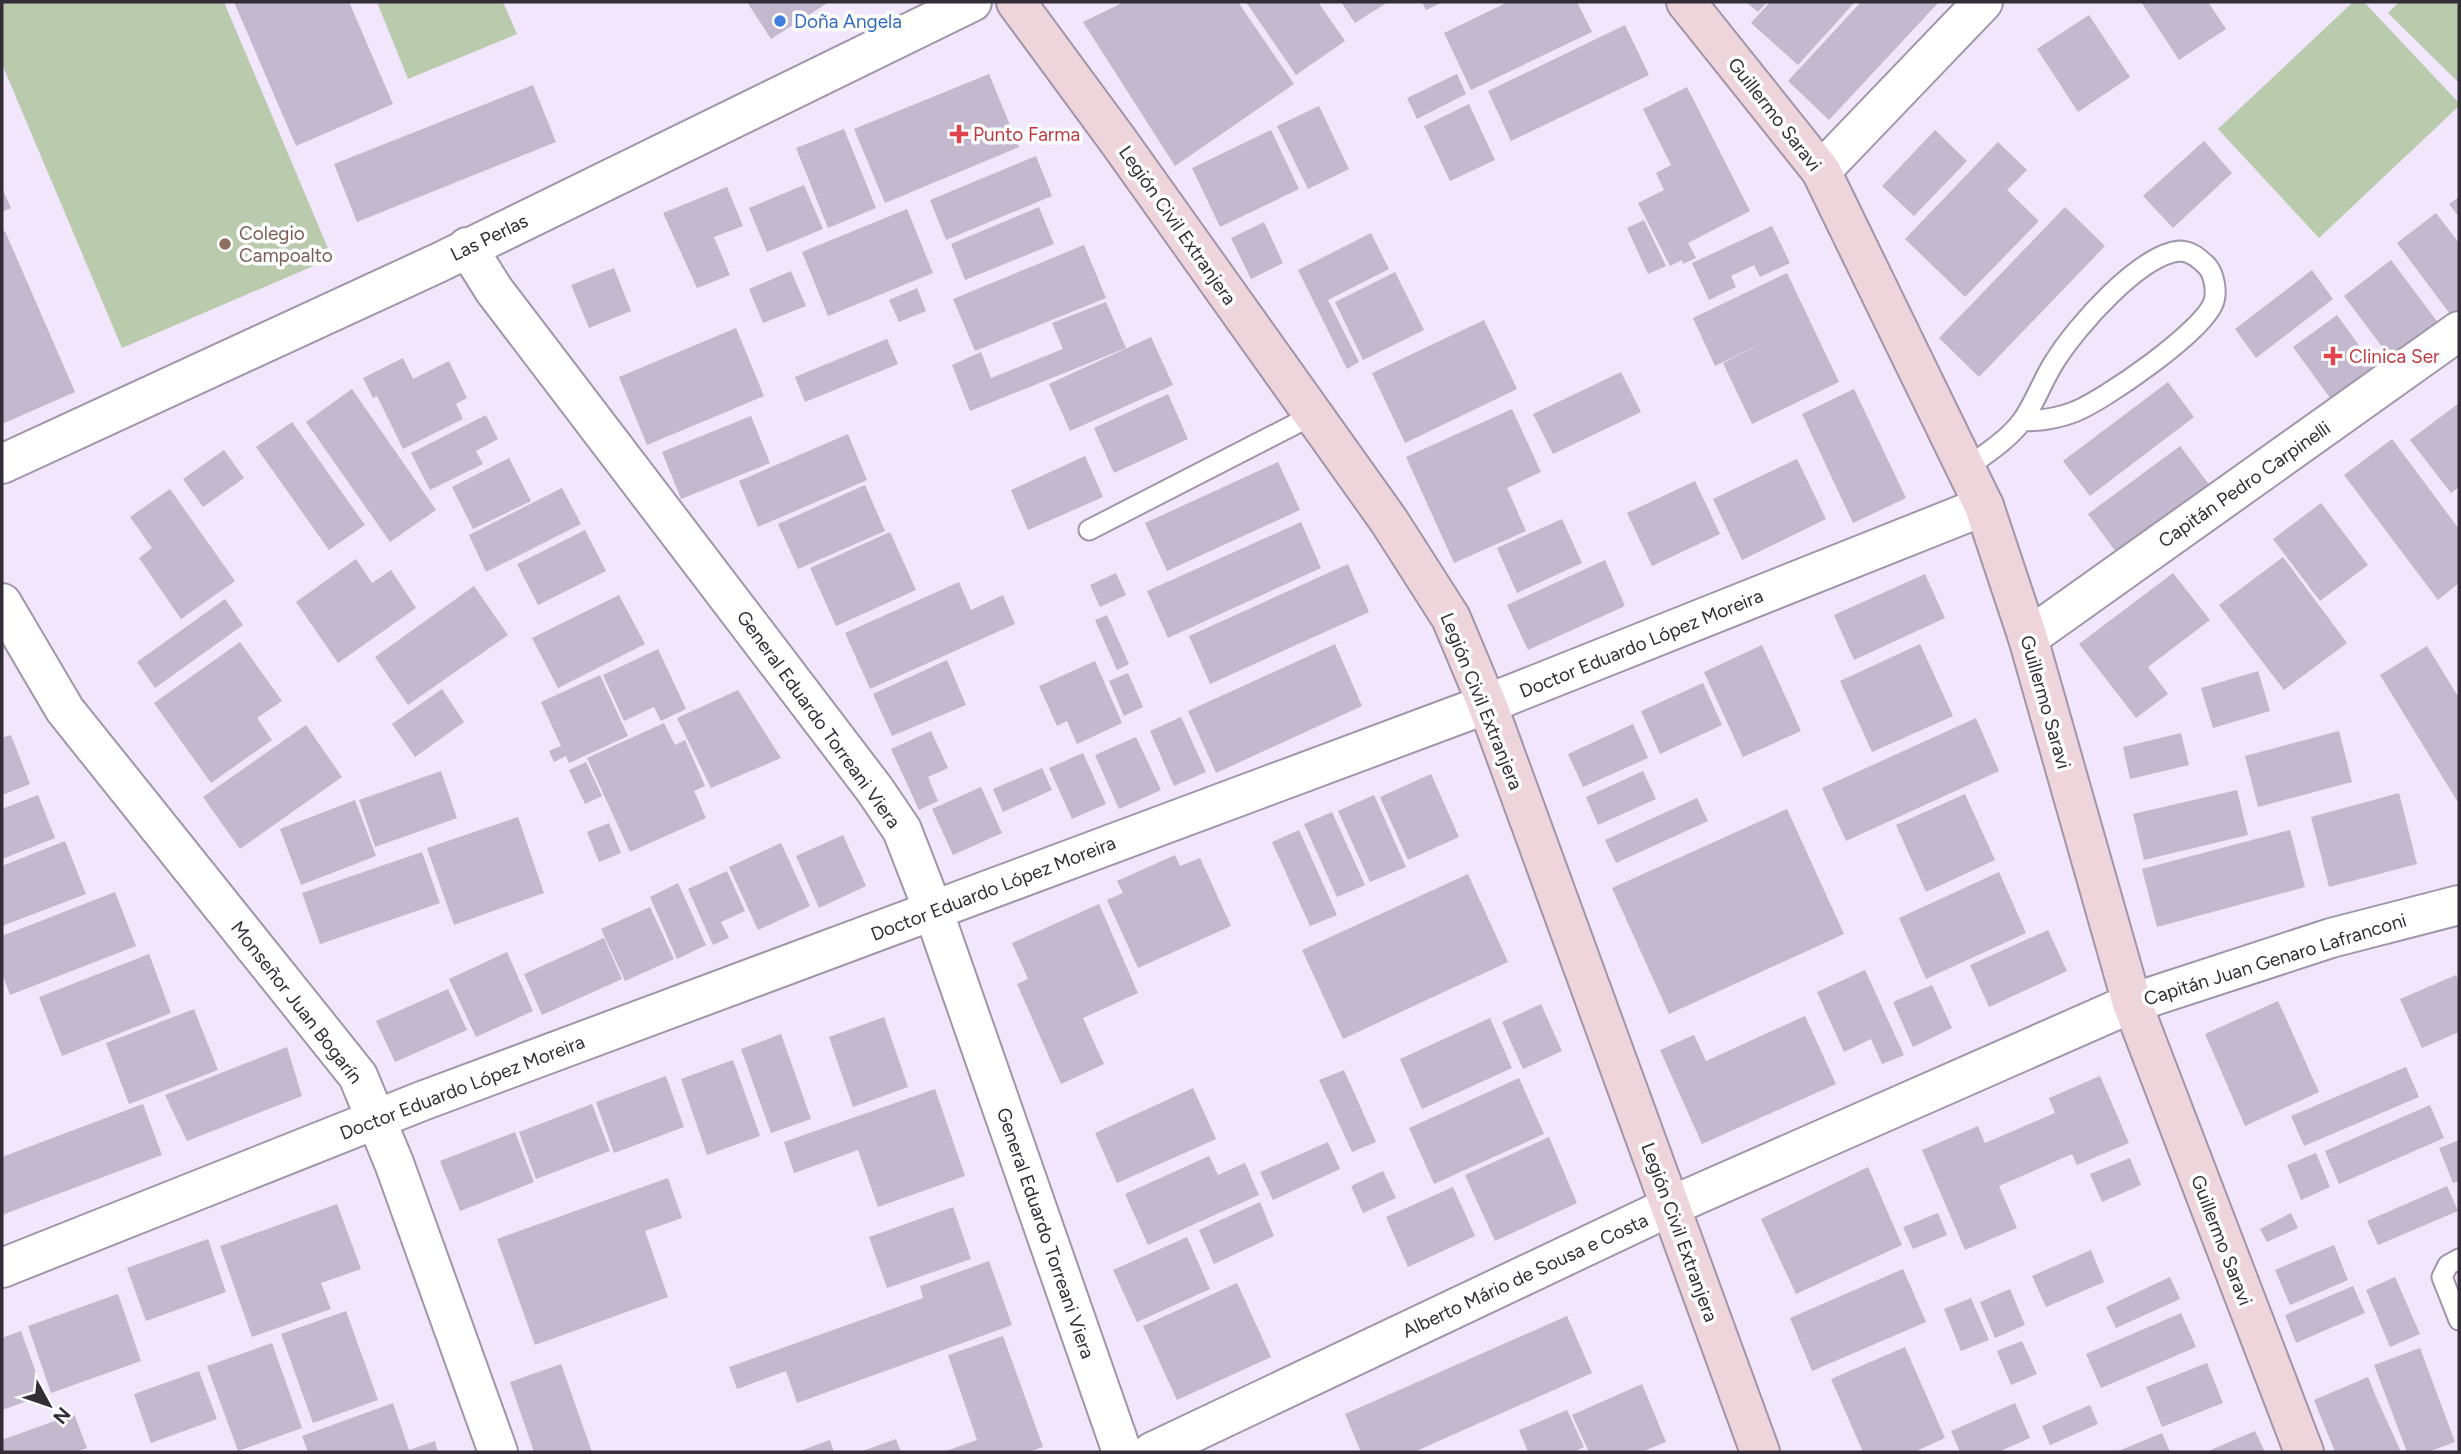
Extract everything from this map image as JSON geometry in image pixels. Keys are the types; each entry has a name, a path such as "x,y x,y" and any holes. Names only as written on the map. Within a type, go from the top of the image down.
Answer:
{"street":[{"name":"Las Perlas","path":"2,464 438,263 972,2"},
{"name":"Legión Civil Extranjera","path":"1016,2 1119,142 1388,521 1451,618 1487,704 1760,1452"},
{"name":"Guillermo Saravi","path":"1686,2 1821,171 1984,506 2028,638 2132,1003 2304,1452"},
{"path":"1821,171 1983,2"},
{"name":"General Eduardo Torreani Viera","path":"467,247 494,290 875,790 902,830 933,910 1122,1452"},
{"name":"Capitán Pedro Carpinelli","path":"2028,638 2459,331"},
{"name":"Doctor Eduardo López Moreira","path":"2,1268 377,1119 1487,704 1984,506"},
{"name":"Monseñor Juan Bogarín","path":"2,603 65,710 358,1076 377,1119 498,1452"},
{"name":"Capitán Juan Genaro Lafranconi","path":"2132,1003 2331,938 2459,905"},
{"name":"Alberto Mário de Sousa e Costa","path":"1152,1452 1671,1206 2132,1003"}],"lane":[{"path":"1965,469 2022,421 2057,357 2100,304 2134,273 2160,256 2183,251 2199,257 2211,271 2215,285 2214,303 2197,327 2166,352 2076,411 2046,421 2022,421"},
{"path":"1088,530 1313,415"},
{"path":"2459,1259 2448,1265 2442,1277 2459,1320"}],"green space":[{"path":"2,2 224,2 332,258 122,348 2,64"},
{"path":"377,2 503,2 517,34 408,79"},
{"path":"2353,2 2364,2 2459,106 2319,238 2218,129"},
{"path":"2399,2 2456,2 2459,5 2459,83 2388,13"}],"building":[{"path":"234,2 349,2 393,104 296,146"},
{"name":"Doña Angela","path":"747,2 829,2 771,39"},
{"path":"1124,2 1238,2 1294,84 1175,166 1083,22"},
{"path":"1246,2 1318,2 1345,41 1296,75"},
{"path":"1341,2 1388,2 1355,23"},
{"path":"1422,2 1443,2 1426,10"},
{"path":"1508,2 1577,2 1592,32 1471,90 1444,33"},
{"path":"1746,2 1767,2 1758,12"},
{"path":"1770,2 1855,2 1798,65 1751,23"},
{"path":"1861,2 1939,2 1829,120 1788,81"},
{"path":"2141,2 2208,2 2226,29 2179,60"},
{"path":"2089,15 2130,77 2078,112 2037,49"},
{"path":"1625,25 1649,75 1511,141 1488,91"},
{"path":"989,74 1019,147 885,203 854,129"},
{"path":"1457,74 1466,94 1417,119 1407,98"},
{"path":"533,85 556,142 357,222 334,164"},
{"path":"1687,87 1750,211 1688,243 1696,258 1683,264 1682,260 1670,266 1638,203 1664,190 1656,173 1671,165 1643,109"},
{"path":"1469,104 1495,160 1450,181 1424,126"},
{"path":"1319,106 1349,169 1308,189 1277,126"},
{"path":"844,129 876,208 828,228 796,148"},
{"path":"1271,130 1299,189 1220,227 1192,168"},
{"path":"1935,130 1967,161 1914,216 1882,186"},
{"path":"2204,141 2232,173 2173,228 2143,196"},
{"path":"1998,142 2027,170 2007,190 2039,221 1965,297 1905,239"},
{"path":"1036,156 1052,196 946,240 930,200"},
{"path":"804,185 823,229 767,252 749,208"},
{"path":"727,187 743,226 714,237 730,275 697,288 663,213"},
{"path":"2,188 11,208 2,212"},
{"path":"2459,197 2459,217 2449,204"},
{"path":"1039,207 1054,244 965,280 951,244"},
{"path":"2065,207 2105,246 1979,377 1939,338"},
{"path":"907,209 933,273 828,316 802,252"},
{"path":"2436,213 2459,243 2459,314 2453,318 2397,243"},
{"path":"1644,220 1666,266 1648,274 1627,228"},
{"path":"1264,222 1283,263 1251,279 1231,238"},
{"path":"1772,226 1790,263 1760,277 1754,265 1731,276 1736,287 1709,300 1692,263"},
{"path":"5,231 75,392 2,424 2,232"},
{"path":"1371,233 1389,269 1328,300 1359,362 1347,369 1298,270"},
{"path":"1084,245 1106,298 975,351 953,299"},
{"path":"2391,260 2439,324 2392,360 2344,296"},
{"path":"614,268 631,311 589,328 571,285"},
{"path":"2312,270 2333,299 2256,358 2235,329"},
{"path":"791,271 806,306 763,323 749,289"},
{"path":"1395,272 1424,330 1363,360 1335,302"},
{"path":"1787,273 1839,382 1752,424 1723,363 1766,341 1715,366 1693,318"},
{"path":"917,288 926,311 899,322 889,300"},
{"path":"1106,302 1126,348 970,411 952,365 981,352 991,378 1063,349 1052,323"},
{"name":"Clinica Ser","path":"2337,315 2374,366 2330,398 2293,347"},
{"path":"1484,320 1517,389 1405,443 1372,373"},
{"path":"736,328 764,396 647,445 619,377"},
{"path":"1151,337 1173,385 1070,431 1049,384"},
{"path":"887,339 898,364 805,402 795,377"},
{"path":"403,358 413,379 449,361 467,398 456,404 463,419 403,449 377,396 373,398 363,378"},
{"path":"1621,372 1641,412 1553,454 1533,414"},
{"path":"2168,382 2194,417 2090,496 2063,461"},
{"path":"352,389 436,510 390,542 306,422"},
{"path":"1854,389 1906,498 1853,523 1802,414"},
{"path":"1168,394 1188,439 1114,473 1094,428"},
{"path":"2459,403 2459,487 2451,493 2410,440"},
{"path":"1512,409 1541,472 1507,488 1526,531 1454,563 1406,457"},
{"path":"486,415 498,439 476,451 483,464 430,490 411,453"},
{"path":"751,416 770,463 681,499 662,452"},
{"path":"292,422 365,525 329,550 256,447"},
{"path":"848,434 867,480 758,527 739,481"},
{"path":"2392,439 2459,529 2459,583 2438,600 2344,475"},
{"path":"2180,446 2211,487 2119,556 2088,514"},
{"path":"224,450 244,478 203,507 183,479"},
{"path":"1085,456 1103,497 1028,530 1011,490"},
{"path":"509,458 531,501 473,529 452,487"},
{"path":"1797,459 1826,519 1742,560 1713,499"},
{"path":"1278,462 1300,510 1167,571 1145,523"},
{"path":"1695,481 1720,534 1652,566 1627,513"},
{"path":"865,485 885,531 798,569 778,524"},
{"path":"562,488 581,524 486,572 469,535"},
{"path":"170,489 235,581 181,619 139,558 152,548 130,517"},
{"path":"2321,503 2368,565 2320,601 2273,539"},
{"path":"1562,519 1582,563 1517,593 1497,548"},
{"path":"1301,522 1321,568 1168,638 1147,591"},
{"path":"585,530 606,571 538,605 517,564"},
{"path":"890,532 916,590 836,626 810,568"},
{"path":"2283,557 2347,643 2284,690 2219,605"},
{"path":"356,559 372,583 391,570 416,608 338,663 296,602"},
{"path":"1605,560 1625,606 1528,650 1507,605"},
{"path":"1348,564 1369,612 1210,684 1189,636"},
{"path":"1116,573 1126,595 1100,607 1090,585"},
{"path":"2173,573 2210,620 2148,667 2168,694 2136,718 2079,644"},
{"path":"1925,574 1945,618 1854,660 1834,615"},
{"path":"959,582 971,610 1003,595 1015,624 870,689 845,633"},
{"path":"474,586 508,635 408,705 375,657"},
{"path":"619,595 645,644 558,688 532,638"},
{"path":"225,599 243,625 155,688 137,662"},
{"path":"1107,615 1129,664 1117,670 1095,620"},
{"path":"240,642 282,701 257,718 272,740 211,783 154,703"},
{"path":"1335,644 1362,706 1216,773 1188,711"},
{"path":"1920,644 1953,716 1872,752 1840,681"},
{"path":"1762,645 1801,731 1743,757 1704,672"},
{"path":"2427,646 2459,698 2459,804 2380,675"},
{"path":"658,649 686,709 661,721 654,707 624,721 603,675"},
{"path":"947,660 966,705 892,736 873,694"},
{"path":"1095,661 1122,723 1077,744 1067,721 1057,726 1039,686"},
{"path":"2258,671 2270,711 2213,728 2201,688"},
{"path":"1128,673 1143,707 1124,716 1109,681"},
{"path":"600,675 628,736 569,763 566,756 554,762 549,751 561,746 541,702"},
{"path":"1703,683 1722,725 1660,754 1641,711"},
{"path":"442,689 464,722 415,757 392,724"},
{"path":"738,690 781,758 711,788 677,718"},
{"path":"1181,717 1206,772 1174,786 1150,731"},
{"path":"1976,718 1999,771 1846,841 1822,788"},
{"path":"664,723 675,745 685,740 705,786 694,791 706,818 630,852 587,758"},
{"path":"1633,724 1648,758 1583,787 1568,754"},
{"path":"306,725 342,777 240,849 203,797"},
{"path":"931,731 948,768 928,777 938,801 919,810 891,749"},
{"path":"2339,731 2352,782 2258,807 2245,756"},
{"path":"2181,733 2189,765 2130,779 2123,747"},
{"path":"11,735 30,784 2,795 2,738"},
{"path":"1136,737 1161,790 1119,809 1095,755"},
{"path":"1083,753 1106,804 1072,819 1049,768"},
{"path":"586,762 602,796 585,804 569,770"},
{"path":"1042,768 1052,790 1003,812 993,789"},
{"path":"441,771 457,818 375,847 359,800"},
{"path":"1643,771 1656,799 1598,825 1586,797"},
{"path":"1431,774 1459,837 1408,860 1380,797"},
{"path":"981,787 1002,833 953,855 932,809"},
{"path":"2237,790 2248,835 2144,860 2133,814"},
{"path":"2399,793 2417,864 2329,887 2311,817"},
{"path":"1965,794 1995,860 1926,892 1896,825"},
{"path":"38,795 55,838 2,859 2,809"},
{"path":"1374,795 1406,867 1370,882 1338,811"},
{"path":"1697,798 1708,821 1616,863 1605,840"},
{"path":"355,800 376,856 301,885 280,829"},
{"path":"1787,809 1844,934 1669,1014 1612,888"},
{"path":"1332,812 1365,885 1337,897 1304,824"},
{"path":"518,817 544,893 454,925 427,848"},
{"path":"609,823 621,853 599,862 587,832"},
{"path":"1299,830 1337,915 1310,926 1272,842"},
{"path":"2290,830 2305,887 2157,927 2142,869"},
{"path":"843,835 866,886 819,908 796,856"},
{"path":"65,841 86,894 2,926 2,866"},
{"path":"781,843 810,906 758,930 729,867"},
{"path":"422,852 440,903 320,944 302,893"},
{"path":"1175,855 1180,866 1200,858 1231,926 1138,968 1107,900 1123,893 1117,881"},
{"path":"727,871 745,911 721,922 729,938 713,945 688,889"},
{"path":"1999,872 2026,933 1926,979 1899,918"},
{"path":"1468,874 1508,962 1343,1039 1302,950"},
{"path":"678,883 706,945 677,959 650,897"},
{"path":"115,892 136,946 10,995 2,973 2,936"},
{"path":"1099,904 1138,993 1083,1018 1104,1064 1061,1084 1017,984 1028,979 1012,943"},
{"path":"650,907 674,959 625,981 601,929"},
{"path":"2048,930 2067,971 1989,1007 1970,965"},
{"path":"604,938 622,979 542,1015 524,974"},
{"path":"507,952 533,1011 476,1037 449,979"},
{"path":"149,954 171,1013 62,1056 39,997"},
{"path":"1865,970 1904,1055 1882,1064 1871,1039 1844,1052 1817,992"},
{"path":"2456,975 2459,983 2459,1032 2422,1048 2400,999"},
{"path":"1932,985 1952,1028 1913,1047 1893,1002"},
{"path":"448,989 467,1030 395,1062 376,1021"},
{"path":"2278,1001 2319,1092 2245,1126 2205,1034"},
{"path":"1541,1004 1562,1051 1523,1069 1502,1022"},
{"path":"194,1009 218,1070 129,1104 106,1043"},
{"path":"1805,1016 1836,1084 1702,1144 1660,1050 1694,1035 1706,1061"},
{"path":"884,1017 908,1087 853,1107 829,1037"},
{"path":"1490,1018 1512,1068 1422,1109 1400,1059"},
{"path":"781,1034 811,1119 771,1133 741,1049"},
{"path":"287,1047 302,1096 187,1141 165,1095"},
{"path":"733,1060 760,1136 707,1155 681,1079"},
{"path":"2406,1067 2419,1097 2304,1146 2291,1116"},
{"path":"1344,1070 1376,1142 1352,1152 1319,1080"},
{"path":"666,1076 684,1127 614,1153 596,1102"},
{"path":"2100,1076 2129,1143 2077,1165 2072,1154 1999,1186 2017,1228 1965,1250 1922,1150 1978,1126 1985,1143 2055,1113 2049,1098"},
{"path":"1519,1078 1544,1134 1434,1184 1409,1128"},
{"path":"1193,1088 1216,1139 1117,1183 1095,1133"},
{"path":"935,1089 965,1176 878,1207 858,1150 794,1173 784,1142"},
{"path":"143,1104 162,1155 2,1215 2,1157"},
{"path":"592,1104 610,1151 536,1179 519,1132"},
{"path":"2430,1105 2444,1138 2339,1184 2325,1151"},
{"path":"515,1132 534,1182 460,1211 440,1161"},
{"path":"1549,1137 1577,1203 1495,1241 1465,1175"},
{"path":"2459,1140 2459,1181 2453,1183 2439,1148"},
{"path":"1328,1142 1340,1169 1273,1200 1260,1172"},
{"path":"2316,1153 2330,1187 2301,1200 2287,1165"},
{"path":"1209,1156 1218,1175 1245,1163 1259,1195 1148,1245 1125,1194"},
{"path":"2130,1158 2141,1185 2102,1202 2090,1174"},
{"path":"1868,1167 1902,1245 1796,1294 1761,1219"},
{"path":"1383,1171 1396,1198 1363,1213 1351,1186"},
{"path":"668,1178 682,1218 645,1231 668,1297 535,1345 497,1239"},
{"path":"2447,1186 2458,1211 2378,1245 2367,1221"},
{"path":"1453,1187 1475,1236 1408,1267 1386,1217"},
{"path":"1260,1202 1274,1236 1214,1264 1199,1230"},
{"path":"337,1204 361,1269 321,1283 331,1309 252,1337 220,1246"},
{"path":"953,1207 971,1259 887,1288 869,1237"},
{"path":"1938,1213 1947,1235 1913,1249 1903,1227"},
{"path":"2291,1213 2298,1228 2267,1242 2260,1229"},
{"path":"1187,1237 1210,1289 1137,1322 1113,1270"},
{"path":"208,1239 226,1292 146,1321 127,1268"},
{"path":"2334,1245 2348,1280 2290,1305 2275,1270"},
{"path":"2091,1250 2104,1282 2046,1307 2032,1276"},
{"path":"989,1261 1012,1325 797,1403 786,1371 737,1389 729,1367 923,1298 920,1286"},
{"path":"1903,1269 1926,1322 1812,1371 1790,1318"},
{"path":"2170,1277 2180,1299 2116,1328 2106,1307"},
{"path":"2395,1277 2420,1334 2390,1347 2366,1290"},
{"path":"1237,1283 1271,1357 1177,1400 1143,1326"},
{"path":"2353,1286 2365,1313 2296,1343 2285,1315"},
{"path":"2010,1289 2025,1325 1995,1338 1980,1302"},
{"path":"118,1294 141,1361 51,1393 28,1326"},
{"path":"1971,1298 1989,1340 1961,1351 1944,1309"},
{"path":"346,1311 378,1400 313,1423 281,1334"},
{"path":"2181,1313 2196,1347 2101,1388 2086,1354"},
{"path":"1567,1316 1592,1373 1414,1452 1361,1452 1345,1414"},
{"path":"21,1331 44,1395 2,1410 2,1338"},
{"path":"1003,1336 1043,1447 1027,1452 943,1452 977,1440 948,1355"},
{"path":"2022,1341 2037,1374 2011,1385 1997,1351"},
{"path":"272,1343 302,1428 238,1451 207,1366"},
{"path":"1905,1347 1945,1438 1914,1452 1863,1452 1831,1379"},
{"path":"2420,1348 2455,1442 2428,1452 2407,1452 2374,1365"},
{"path":"2207,1363 2223,1403 2162,1427 2146,1387"},
{"path":"561,1364 592,1452 534,1452 510,1382"},
{"path":"199,1371 217,1419 151,1443 134,1394"},
{"path":"2368,1377 2401,1452 2335,1452 2314,1400"},
{"path":"1642,1384 1666,1442 1641,1452 1589,1452 1572,1415"},
{"path":"393,1403 409,1450 435,1441 438,1452 308,1452 302,1436"},
{"path":"2015,1403 2030,1438 1998,1452 1960,1452 1951,1431"},
{"path":"2090,1405 2098,1424 2050,1445 2042,1426"},
{"path":"1567,1410 1584,1447 1573,1452 1528,1452 1519,1430"},
{"path":"74,1414 87,1448 75,1452 3,1452 2,1440"},
{"path":"2255,1431 2265,1452 2206,1452"},
{"path":"2162,1433 2170,1452 2116,1452"},
{"path":"896,1439 901,1452 860,1452"},
{"path":"830,1440 834,1452 797,1452"}],"place":[{"name":"Doña Angela","path":"780,21"},
{"name":"Punto Farma","path":"959,134"},
{"name":"Colegio Campoalto","path":"225,244"},
{"name":"Clinica Ser","path":"2333,356"}]}
